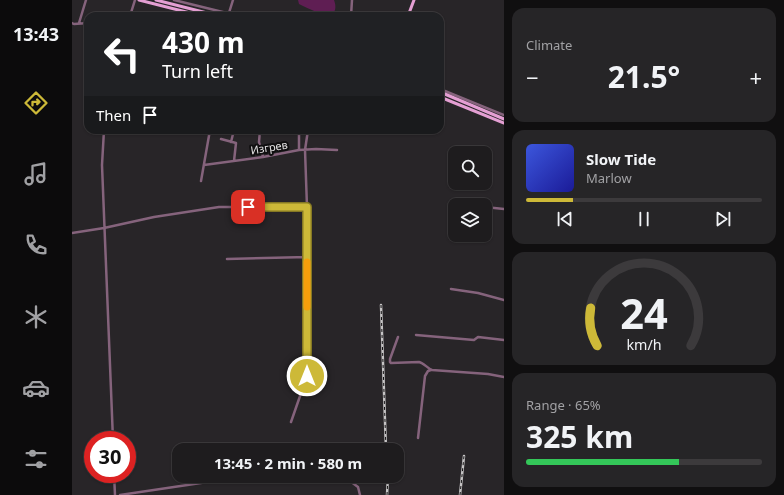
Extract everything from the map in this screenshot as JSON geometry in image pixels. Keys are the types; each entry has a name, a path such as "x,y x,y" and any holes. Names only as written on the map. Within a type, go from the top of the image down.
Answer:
{"main road":[{"path":"139,0 186,12"},
{"path":"156,0 203,12"},
{"path":"410,12 414,0"},
{"path":"444,94 504,119"},
{"path":"444,99 504,123"}],"street":[{"path":"79,23 86,0"},
{"path":"131,12 135,0"},
{"path":"174,0 218,12"},
{"path":"230,12 233,0"},
{"path":"351,12 352,0"},
{"path":"72,23 84,23"},
{"path":"444,91 504,115"},
{"path":"104,134 102,165 112,431"},
{"path":"201,182 209,134"},
{"path":"231,142 233,134"},
{"path":"260,134 259,142 263,157"},
{"path":"299,134 299,150"},
{"path":"291,422 307,376 307,207 305,150 307,134"},
{"path":"221,139 236,143 234,161"},
{"name":"Изгрев","path":"204,165 263,157 299,150 338,150"},
{"path":"72,233 104,228 154,217 219,207 307,207"},
{"path":"492,208 504,209"},
{"path":"227,259 307,257"},
{"path":"451,289 478,293 504,300"},
{"path":"416,335 474,340 478,337 504,340"},
{"path":"398,337 390,362 422,363 432,370 488,374 504,377"},
{"path":"418,438 425,376 430,370 432,370"},
{"path":"114,483 115,495"},
{"path":"120,495 201,483"},
{"path":"353,483 358,487 360,495"}],"shaded area":[{"path":"298,0 334,0 335,10 334,12 318,12 299,4"}],"railway":[{"path":"381,305 386,443"},
{"path":"460,495 464,456"},
{"path":"387,495 388,483"}],"slow traffic":[{"path":"307,262 307,307"}],"route":[{"path":"248,207 307,207 307,376"}]}
